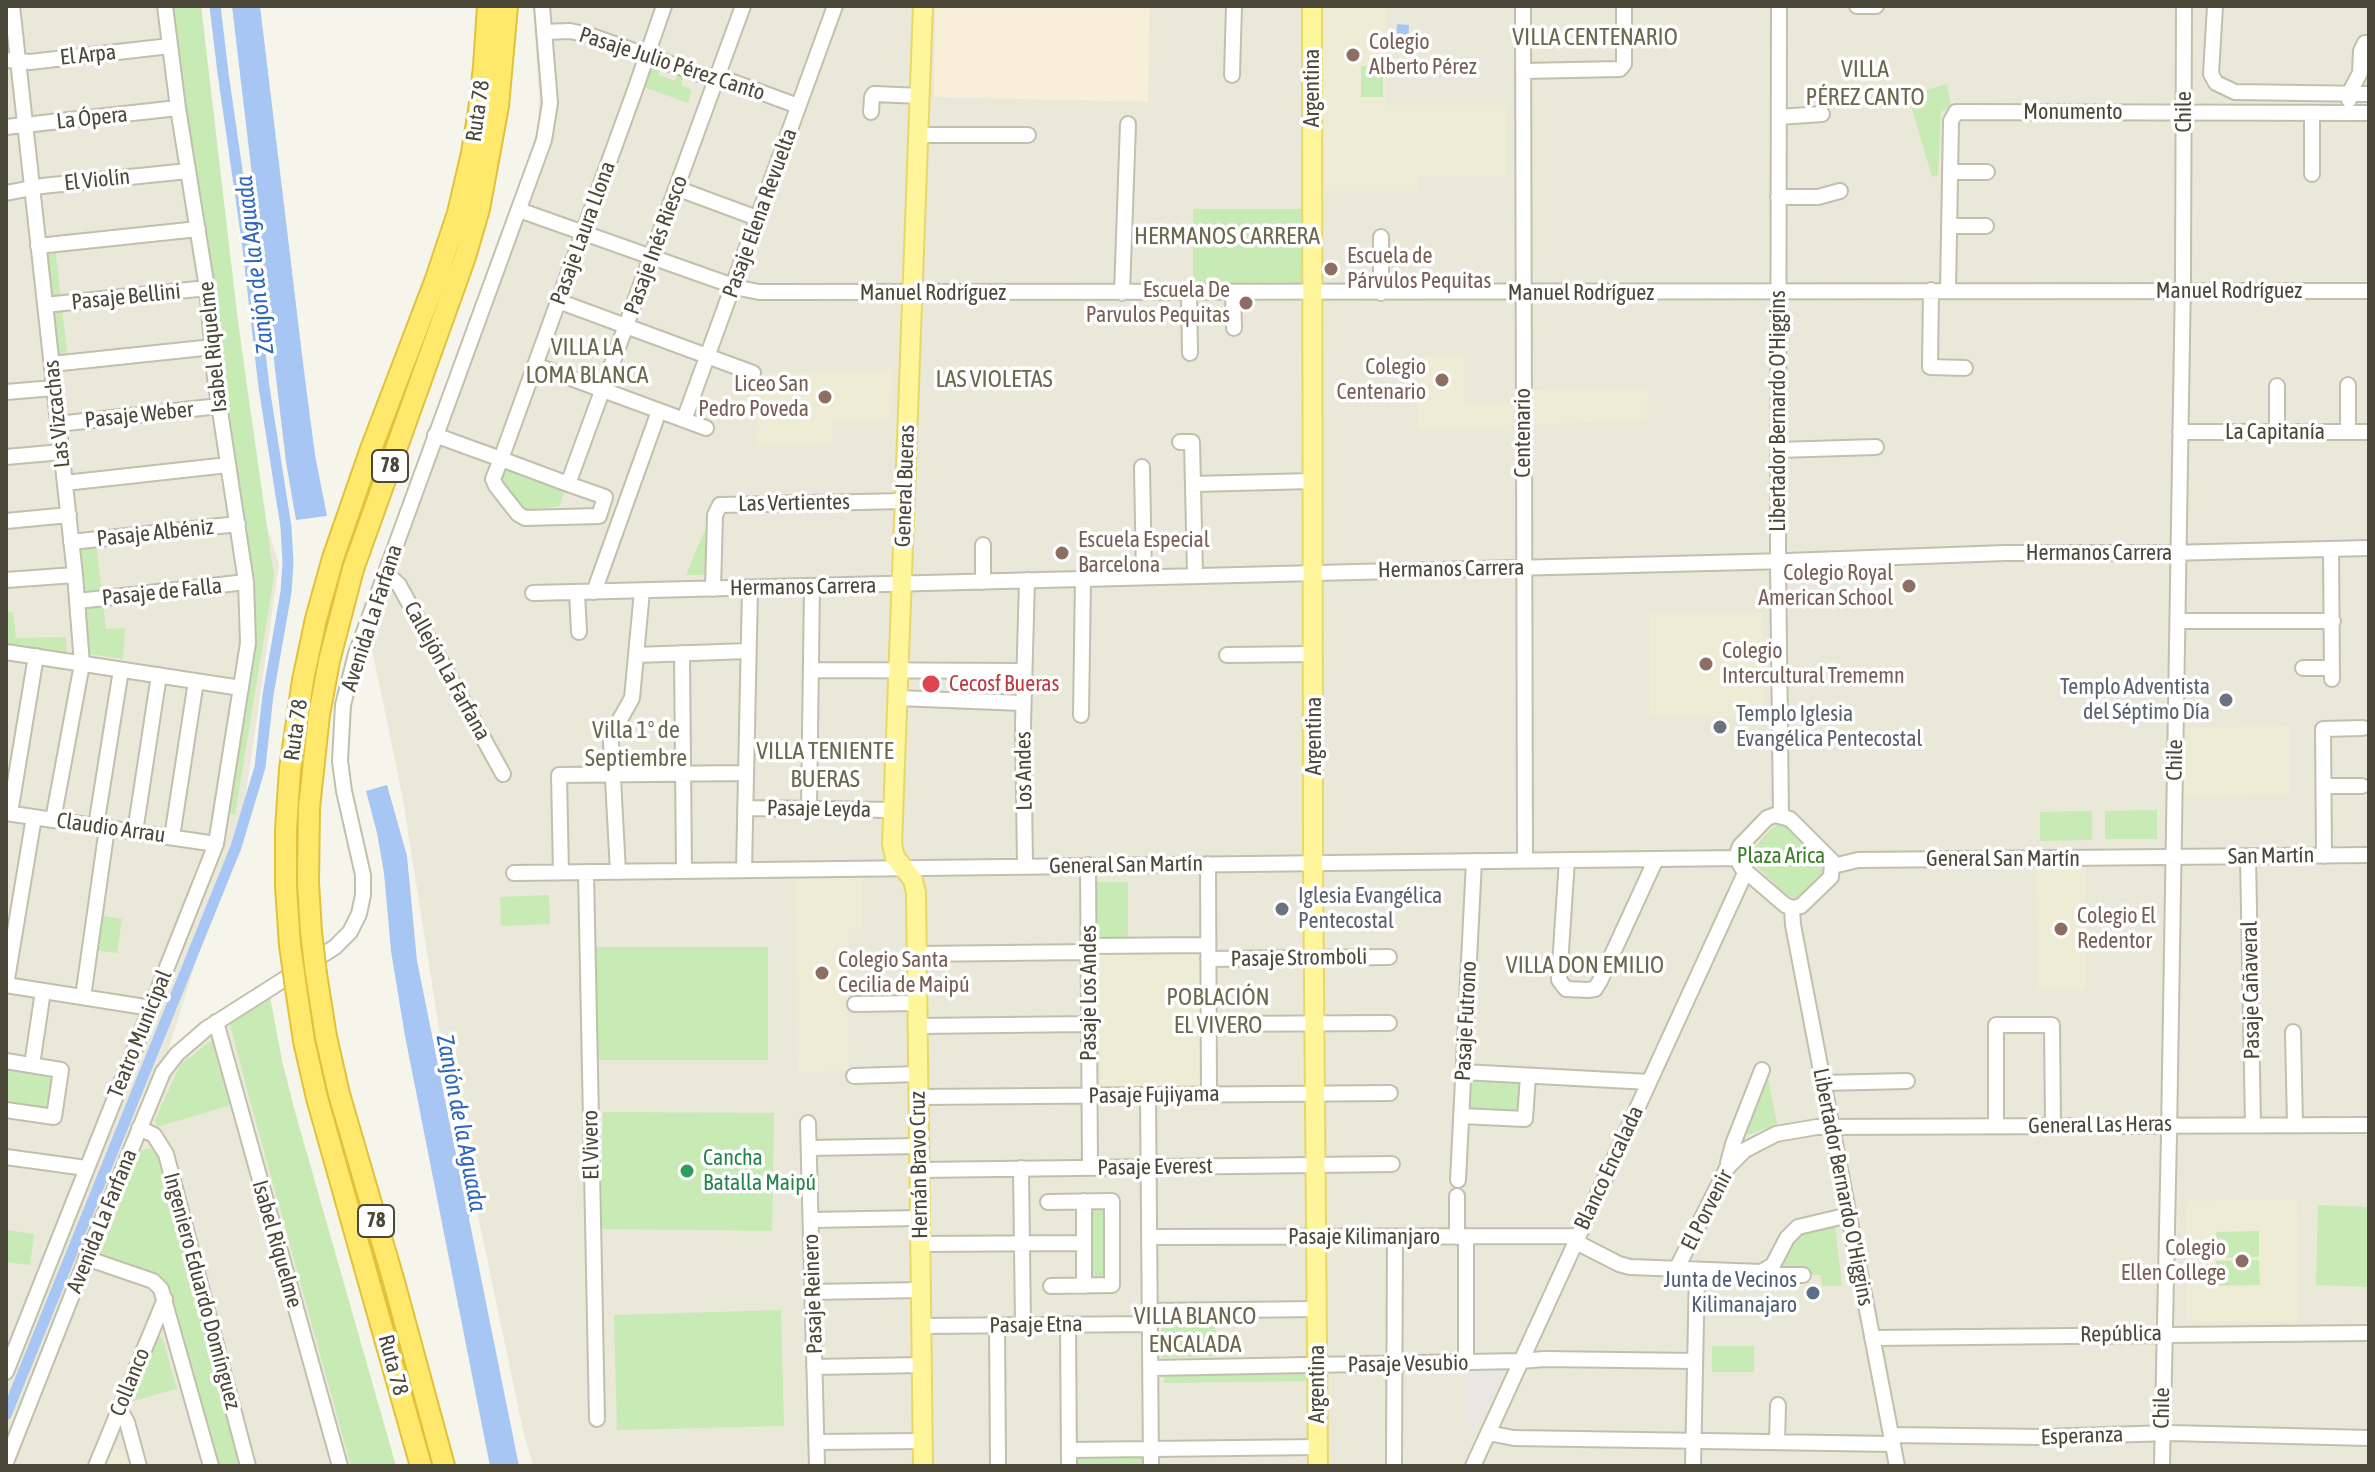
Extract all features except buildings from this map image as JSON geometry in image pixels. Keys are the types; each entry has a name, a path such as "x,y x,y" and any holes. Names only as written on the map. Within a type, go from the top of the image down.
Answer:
{"highway":[{"name":"Ruta 78","path":"421,1466 317,1098 304,1041 290,945 286,887 287,798 306,665 333,558 458,213 476,131 488,6"},
{"name":"Ruta 78","path":"444,1466 339,1094 326,1037 311,932 309,808 319,715 329,661 353,569 479,209 498,106 507,6"}],"main road":[{"name":"General Bueras","path":"903,868 892,849 923,6"},
{"name":"Argentina","path":"1312,6 1313,863 1318,1466"},
{"name":"Hernán Bravo Cruz","path":"903,868 916,888 923,1466"}],"street":[{"name":"Las Vizcachas","path":"12,6 12,60 25,125 69,515 82,664 53,820"},
{"name":"Isabel Riquelme","path":"165,6 246,582 249,634 241,688"},
{"name":"Avenida La Farfana","path":"6,1462 158,1081 170,1062 216,1022 335,947 350,932 359,914 363,875 341,776 341,725 351,670 544,140 550,117 550,90 542,6"},
{"name":"Pasaje Laura Llona","path":"501,459 664,6"},
{"name":"Pasaje Inés Riesco","path":"568,484 743,6"},
{"name":"Pasaje Elena Revuelta","path":"684,420 835,6"},
{"path":"1232,75 1234,6"},
{"name":"Centenario","path":"1523,6 1525,860"},
{"path":"1523,71 1620,69 1624,64 1624,6"},
{"name":"Libertador Bernardo O'Higgins","path":"1779,6 1781,815"},
{"path":"1857,6 1876,6"},
{"name":"Chile","path":"2162,1466 2183,291 2184,6"},
{"path":"2215,6 2211,74 2216,83 2235,92 2369,94"},
{"name":"Pasaje Julio Pérez Canto","path":"544,32 578,32 798,106"},
{"path":"2349,113 2349,94 2360,73 2361,51 2365,43 2369,43"},
{"name":"El Arpa","path":"12,60 30,62 170,46"},
{"path":"871,112 874,94 921,96"},
{"name":"La Ópera","path":"6,127 178,108"},
{"name":"Monumento","path":"1965,368 1933,367 1939,290 1949,226 1951,121 1954,114 1959,111 2369,113"},
{"path":"2312,113 2312,174"},
{"path":"1779,117 1822,114"},
{"path":"1122,293 1128,124"},
{"path":"919,135 1028,135"},
{"name":"El Violín","path":"6,193 188,171"},
{"path":"1950,172 1987,172"},
{"path":"676,188 757,218"},
{"path":"1778,197 1818,197 1840,191"},
{"name":"Manuel Rodríguez","path":"519,210 734,286 769,293 1122,293 1189,297 1233,293 2369,291"},
{"path":"1949,226 1986,226"},
{"path":"38,246 198,229"},
{"path":"1381,237 1381,293"},
{"name":"Pasaje Bellini","path":"45,305 207,288"},
{"path":"1233,293 1234,328"},
{"path":"1189,297 1190,353"},
{"path":"558,301 753,373"},
{"path":"52,364 213,347"},
{"path":"535,365 706,428"},
{"path":"2348,385 2348,432"},
{"path":"2277,386 2277,431"},
{"path":"6,392 54,388"},
{"name":"Pasaje Weber","path":"58,424 219,406"},
{"path":"594,592 659,411"},
{"name":"La Capitanía","path":"2180,432 2369,432"},
{"path":"435,435 501,459 568,484 605,497 599,516 523,517 494,484 501,459"},
{"path":"1180,442 1192,442 1195,575"},
{"path":"1778,450 1876,447"},
{"path":"6,457 62,452"},
{"path":"65,483 228,465"},
{"path":"1142,467 1144,577"},
{"path":"1193,484 1313,481"},
{"name":"Las Vertientes","path":"713,589 715,511 723,504 905,501"},
{"path":"6,521 69,515"},
{"name":"Pasaje Albéniz","path":"71,542 238,524"},
{"path":"983,545 983,582"},
{"name":"Hermanos Carrera","path":"533,593 1778,562 2005,553 2369,548"},
{"path":"2303,668 2332,674 2331,549"},
{"name":"Callejón La Farfana","path":"386,573 399,585 503,774"},
{"path":"6,580 75,575"},
{"path":"1081,715 1083,579"},
{"name":"Los Andes","path":"1025,866 1023,703 1027,580"},
{"name":"Pasaje de Falla","path":"78,601 246,582"},
{"path":"809,809 812,586"},
{"path":"744,870 750,588"},
{"path":"618,872 611,737 632,698 642,591"},
{"path":"577,592 579,632"},
{"path":"2178,621 2333,621"},
{"path":"636,655 748,651"},
{"path":"6,652 241,688"},
{"path":"682,653 684,871"},
{"path":"1227,655 1314,654"},
{"path":"8,813 36,656"},
{"path":"83,997 121,670"},
{"path":"811,670 1024,671"},
{"path":"135,832 159,675"},
{"path":"172,837 196,681"},
{"name":"Teatro Municipal","path":"6,1372 13,1333 86,1168 216,844 241,688"},
{"path":"897,698 1023,703"},
{"path":"2324,856 2323,729 2363,728"},
{"path":"810,748 895,750"},
{"name":"Pasaje Leyda","path":"561,872 559,775 746,773"},
{"path":"2324,786 2362,786"},
{"name":"Pasaje Leyda","path":"745,808 893,810"},
{"name":"Claudio Arrau","path":"8,813 216,844"},
{"path":"1781,815 1790,819 1829,856 1833,866 1831,877 1805,904 1792,908 1746,871 1737,858 1740,846 1767,818 1781,815"},
{"path":"34,817 6,985 151,1008"},
{"name":"San Martín","path":"2173,857 2369,855"},
{"name":"General San Martín","path":"1833,866 1858,860 2173,857"},
{"name":"Pasaje Cañaveral","path":"2248,857 2253,1124"},
{"name":"General San Martín","path":"514,873 1737,858"},
{"path":"1567,860 1560,984 1566,989 1591,990 1597,987 1656,859"},
{"name":"Pasaje Futrono","path":"1458,1180 1474,861"},
{"path":"1208,864 1209,1095"},
{"name":"Pasaje Los Andes","path":"1088,865 1090,1168"},
{"name":"Blanco Encalada","path":"1473,1466 1746,871"},
{"name":"El Vivero","path":"586,872 597,1419"},
{"name":"Libertador Bernardo O'Higgins","path":"1792,908 1897,1466"},
{"name":"Pasaje Stromboli","path":"917,954 1089,949 1314,958 1389,957"},
{"path":"32,1065 43,991"},
{"path":"855,1004 917,1003"},
{"name":"Isabel Riquelme","path":"216,1022 340,1466"},
{"path":"1209,1024 1389,1023"},
{"path":"918,1026 1089,1024"},
{"path":"1996,1126 1996,1025 2052,1025 2053,1125"},
{"path":"2293,1032 2295,1124"},
{"path":"6,1061 61,1070 54,1117 6,1110"},
{"path":"1727,1168 1733,1144 1762,1070"},
{"path":"1463,1072 1649,1082"},
{"path":"854,1076 918,1074"},
{"path":"1461,1116 1525,1119 1528,1076"},
{"path":"1823,1083 1907,1081"},
{"name":"Pasaje Fujiyama","path":"919,1097 1390,1093"},
{"path":"1148,1095 1151,1466"},
{"name":"Pasaje Reinero","path":"808,1123 817,1466"},
{"name":"General Las Heras","path":"1832,1127 2369,1125"},
{"name":"El Porvenir","path":"1676,1270 1727,1168 1745,1150 1768,1137 1832,1127"},
{"name":"Ingeniero Eduardo Domínguez","path":"139,1128 154,1135 166,1154 248,1466"},
{"path":"809,1148 919,1146"},
{"path":"6,1157 86,1168"},
{"name":"Pasaje Everest","path":"919,1170 1392,1164"},
{"path":"1021,1168 1023,1325"},
{"path":"1457,1196 1462,1237 1466,1363"},
{"path":"1084,1201 1084,1286"},
{"path":"1048,1202 1112,1201 1112,1285 1051,1286"},
{"path":"1765,1271 1776,1262 1787,1238 1798,1227 1849,1215"},
{"path":"811,1220 920,1218"},
{"name":"Pasaje Kilimanjaro","path":"1149,1237 1577,1239 1625,1266 1803,1275"},
{"path":"1394,1466 1395,1237"},
{"path":"920,1244 1084,1243"},
{"name":"Ingeniero Eduardo Domínguez","path":"86,1258 153,1281 161,1289 211,1466"},
{"name":"El Porvenir","path":"1693,1466 1697,1270"},
{"path":"812,1292 921,1290"},
{"name":"Collanco","path":"96,1466 165,1299"},
{"name":"Pasaje Etna","path":"921,1326 1068,1324 1317,1309"},
{"path":"1068,1324 1069,1466"},
{"path":"997,1325 998,1466"},
{"name":"República","path":"1872,1338 2369,1333"},
{"name":"Pasaje Vesubio","path":"1151,1368 1544,1359 1695,1361"},
{"path":"814,1367 922,1365"},
{"path":"1777,1442 1778,1405"},
{"path":"119,1409 127,1422 139,1466"},
{"name":"Esperanza","path":"1488,1433 1514,1438 1777,1442 2162,1433 2369,1438"},
{"path":"816,1442 922,1441"},
{"path":"1069,1450 1318,1447"}],"shaded area":[{"path":"6,6 201,6 264,517 279,564 244,808 168,1051 270,997 295,1112 396,1466 6,1466"},
{"path":"533,6 2369,6 2369,1466 533,1466 440,1035 402,794 362,601 367,607 532,149 538,123 539,98"},
{"path":"935,6 1150,6 1148,102 934,97"},
{"name":"Colegio Alberto Pérez","path":"1321,6 1386,6 1386,105 1507,105 1507,176 1418,176 1418,191 1321,191"},
{"name":"Colegio Centenario","path":"1419,356 1465,356 1464,403 1513,404 1512,431 1418,429"},
{"name":"Liceo San Pedro Poveda","path":"893,370 890,420 833,420 832,444 756,447 758,373"},
{"path":"1648,389 1647,419 1532,425 1532,390"},
{"name":"Colegio Intercultural Trememn","path":"1649,613 1763,613 1764,716 1649,716"},
{"path":"2290,726 2289,794 2182,798 2185,728"},
{"name":"Colegio El Redentor","path":"2085,869 2085,990 2038,989 2036,870"},
{"name":"Colegio Santa Cecilia de Maipú","path":"863,877 862,927 848,928 848,1071 797,1072 796,879"},
{"path":"1200,947 1206,957 1208,1087 1101,1088 1099,952"},
{"name":"Colegio Ellen College","path":"2297,1199 2298,1322 2187,1321 2187,1201"},
{"path":"1473,1369 1505,1370 1476,1429 1470,1429 1469,1374"},
{"path":"112,1446 127,1453 130,1466 104,1466"}],"green space":[{"path":"169,6 201,6 238,322 274,576 235,815 227,812 250,676 233,467 201,214"},
{"path":"651,59 662,63 658,75 675,81 678,72 684,75 681,85 692,90 688,103 641,86"},
{"path":"1361,66 1383,66 1383,97 1361,97"},
{"path":"1947,84 1951,107 1941,112 1938,175 1932,177 1908,95"},
{"path":"1193,209 1302,209 1302,284 1193,284"},
{"path":"55,248 61,299 50,300 44,250"},
{"path":"62,308 68,359 57,360 51,309"},
{"path":"503,465 566,488 559,506 524,512 498,481"},
{"path":"709,527 707,575 686,575 705,530"},
{"path":"96,542 106,629 125,628 123,659 89,654 81,544"},
{"path":"13,612 16,638 66,637 67,654 6,645 6,613"},
{"path":"2157,810 2157,839 2105,839 2105,811"},
{"path":"2092,811 2092,840 2040,841 2040,812"},
{"name":"Plaza Arica","path":"1778,825 1788,827 1823,864 1822,876 1806,895 1799,898 1790,897 1750,860 1750,852"},
{"path":"1093,882 1128,882 1128,940 1093,940"},
{"path":"549,895 550,924 501,926 500,897"},
{"path":"98,915 122,919 117,953 93,950"},
{"path":"596,947 768,947 768,1060 596,1060"},
{"path":"270,997 295,1112 396,1466 351,1466 251,1104 229,1021"},
{"path":"212,1040 231,1105 157,1127 155,1120 180,1065"},
{"path":"8,1067 56,1074 50,1114 6,1107"},
{"path":"1767,1074 1777,1124 1748,1135 1745,1129"},
{"path":"1472,1080 1522,1082 1520,1113 1470,1111"},
{"name":"Cancha Batalla Maipú","path":"603,1112 774,1113 772,1231 601,1229"},
{"path":"147,1148 157,1156 241,1466 214,1466 167,1292 100,1257 141,1151"},
{"path":"2318,1205 2369,1207 2369,1287 2316,1285"},
{"path":"1090,1209 1107,1211 1108,1277 1104,1281 1089,1278"},
{"path":"1835,1225 1842,1286 1822,1286 1821,1275 1781,1274 1778,1267 1792,1242 1804,1232"},
{"path":"6,1230 34,1234 30,1265 6,1262"},
{"path":"2259,1231 2259,1257 2216,1258 2216,1232"},
{"path":"2259,1260 2260,1285 2217,1286 2216,1261"},
{"path":"781,1310 784,1426 617,1430 614,1315"},
{"path":"1215,1314 1216,1356 1162,1358 1161,1316"},
{"path":"156,1337 162,1337 177,1389 126,1403"},
{"path":"1712,1346 1754,1346 1754,1372 1712,1372"},
{"path":"1311,1369 1311,1381 1164,1383 1164,1372"},
{"path":"1145,1457 1145,1466 1078,1466 1078,1458"}],"water":[{"path":"232,6 260,6 315,455 327,516 296,520 286,462"},
{"path":"1397,24 1409,25 1408,45 1396,45"},
{"path":"387,785 407,856 417,961 519,1466 490,1466 405,1036 391,951 384,873 366,791"}],"waterway":[{"name":"Zanjón de la Aguada","path":"6,1415 236,847 260,767 268,695 286,592 286,527 264,387 215,6"},
{"name":"Zanjón de la Aguada","path":"461,1223 470,1199 472,1161"}],"place":[{"name":"Colegio Alberto Pérez","path":"1353,55"},
{"name":"Escuela de Párvulos Pequitas","path":"1331,269"},
{"name":"Escuela De Parvulos Pequitas","path":"1246,303"},
{"name":"Colegio Centenario","path":"1442,380"},
{"name":"Liceo San Pedro Poveda","path":"825,397"},
{"name":"Escuela Especial Barcelona","path":"1062,553"},
{"name":"Colegio Royal American School","path":"1909,586"},
{"name":"Colegio Intercultural Trememn","path":"1706,664"},
{"name":"Cecosf Bueras","path":"931,684"},
{"name":"Templo Adventista del Séptimo Día","path":"2226,700"},
{"name":"Templo Iglesia Evangélica Pentecostal","path":"1720,727"},
{"name":"Iglesia Evangélica Pentecostal","path":"1282,909"},
{"name":"Colegio El Redentor","path":"2061,929"},
{"name":"Colegio Santa Cecilia de Maipú","path":"822,973"},
{"name":"Cancha Batalla Maipú","path":"687,1171"},
{"name":"Colegio Ellen College","path":"2242,1261"},
{"name":"Junta de Vecinos Kilimanajaro","path":"1813,1293"}],"district":[{"name":"VILLA CENTENARIO","path":"1595,37"},
{"name":"VILLA PÉREZ CANTO","path":"1865,83"},
{"name":"HERMANOS CARRERA","path":"1227,236"},
{"name":"VILLA LA LOMA BLANCA","path":"587,361"},
{"name":"LAS VIOLETAS","path":"994,379"},
{"name":"Villa 1º de Septiembre","path":"636,744"},
{"name":"VILLA TENIENTE BUERAS","path":"825,765"},
{"name":"VILLA DON EMILIO","path":"1585,965"},
{"name":"POBLACIÓN EL VIVERO","path":"1218,1011"},
{"name":"VILLA BLANCO ENCALADA","path":"1195,1330"}]}
